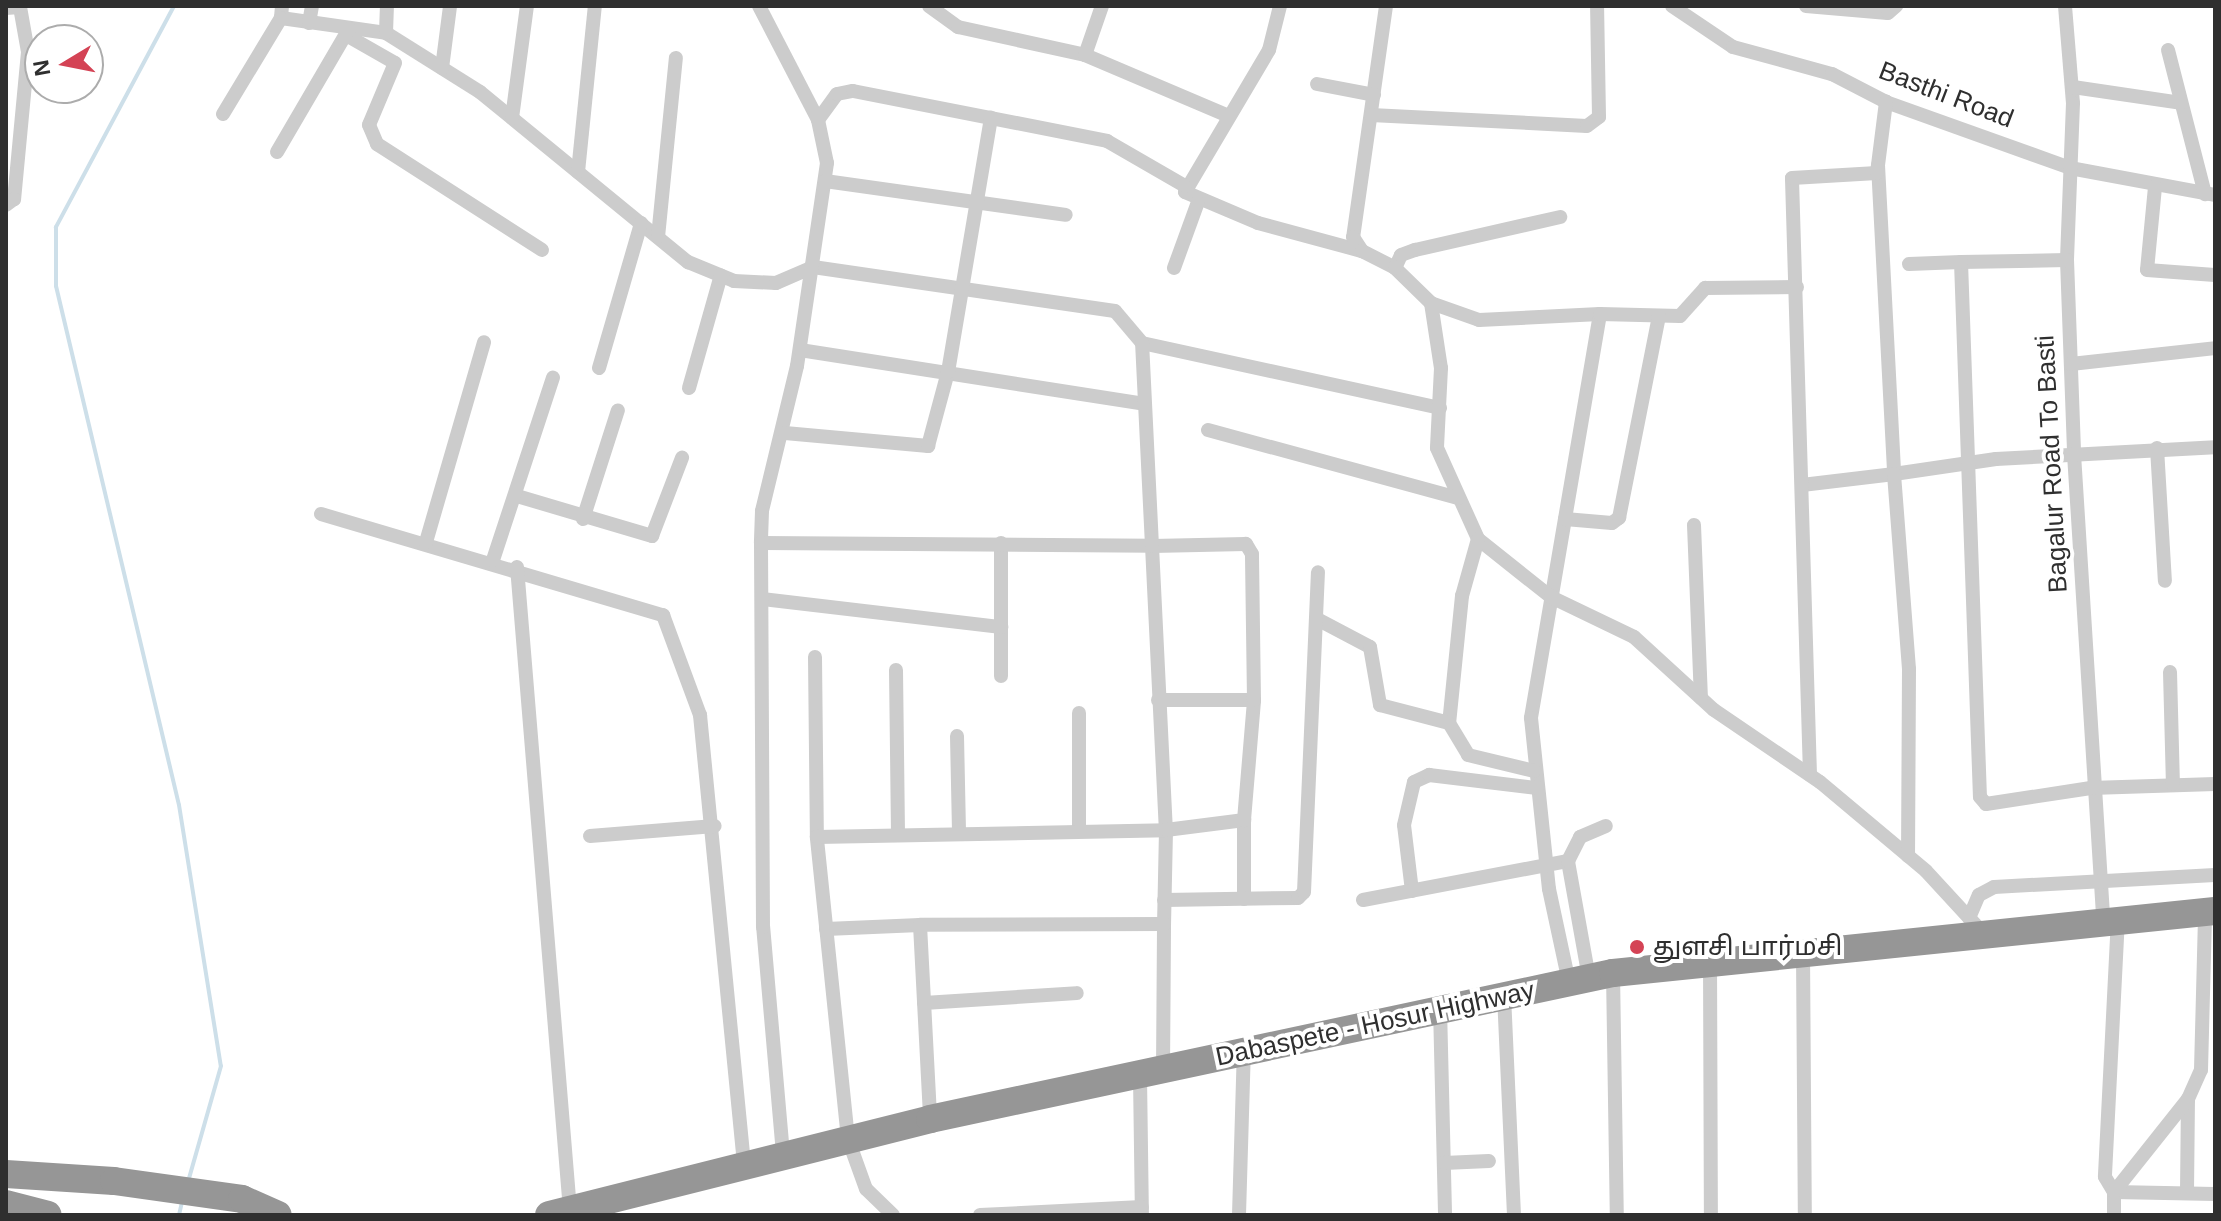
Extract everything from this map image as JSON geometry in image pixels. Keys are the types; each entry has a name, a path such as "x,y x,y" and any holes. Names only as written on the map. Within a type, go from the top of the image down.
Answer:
{"highway":[{"name":"Dabaspete - Hosur Highway","path":"560,1212 930,1119 1591,978 1710,959 1803,951 1976,925 2210,911"},
{"path":"6,1174 114,1181 242,1199 278,1215"},
{"path":"6,1204 48,1215"}],"street":[{"path":"309,23 312,6"},
{"path":"386,33 387,6"},
{"path":"442,68 450,6"},
{"path":"512,118 527,6"},
{"path":"578,172 595,6"},
{"path":"759,6 818,120 825,181 800,350 780,458 771,478 761,543 763,927 783,1154"},
{"path":"929,6 958,27 1085,55 1229,116"},
{"path":"1085,55 1102,6"},
{"path":"1185,186 1269,50 1280,6"},
{"path":"1362,251 1353,237 1386,6"},
{"path":"1371,115 1587,126 1599,117 1597,6"},
{"name":"Basthi Road","path":"1672,6 1733,47 1832,74 1886,102 2070,168 2155,187 2210,194"},
{"path":"1806,6 1888,13 1896,6"},
{"name":"Bagalur Road To Basti","path":"2065,6 2073,87 2067,260 2074,454 2091,788 2100,880 2111,918 2105,1177 2114,1192 2114,1215"},
{"path":"6,8 20,7 28,52 14,199 6,205"},
{"path":"223,114 281,12 309,23 347,32 386,33 512,118 688,262 721,275 776,283 813,267 963,286 1115,311 1142,343 1440,408"},
{"path":"277,152 347,32"},
{"path":"347,32 395,63 369,125 377,144 542,250"},
{"path":"2168,50 2210,194"},
{"path":"658,237 676,58"},
{"path":"1317,84 1374,95"},
{"path":"2073,87 2181,103"},
{"path":"818,120 844,91 1107,141 1185,186 1189,198 1362,251 1395,268 1431,303 1479,320 1600,314 1686,315 1705,288 1797,287"},
{"path":"1810,775 1792,178 1877,173 1886,102"},
{"path":"785,433 928,446 948,372 991,118"},
{"path":"1878,165 1894,474 1909,669 1908,856"},
{"path":"825,181 1066,215"},
{"path":"2155,187 2147,270 2215,275"},
{"path":"1174,268 1198,202"},
{"path":"1395,268 1401,255 1415,250 1560,217"},
{"path":"599,368 641,223"},
{"path":"1909,264 2067,260"},
{"path":"1961,262 1973,463 1980,797 1986,804 2091,788 2215,784"},
{"path":"689,388 721,275"},
{"path":"1431,303 1441,368 1437,448 1478,539 1551,597 1634,637 1701,698 1810,775 1908,856 1976,925"},
{"path":"1591,978 1547,866 1534,771 1531,718 1553,620 1551,597 1600,314"},
{"path":"1565,519 1612,523 1619,518 1659,316"},
{"path":"426,542 484,342"},
{"path":"980,1215 1142,1211 1164,924 1166,830 1142,343"},
{"path":"2071,364 2215,348"},
{"path":"800,350 1143,404"},
{"path":"493,560 517,496 553,378"},
{"path":"583,519 618,410"},
{"path":"1208,430 1458,498"},
{"path":"1802,485 1973,463 2157,448 2215,447"},
{"path":"2157,448 2165,581"},
{"path":"517,496 583,519 652,536 682,458"},
{"path":"321,514 517,567 663,615 700,715 715,826 744,1165"},
{"path":"1694,525 1701,698"},
{"path":"1478,539 1462,596 1449,723 1468,755 1534,771"},
{"path":"761,543 1001,543 1250,548 1254,700 1244,820 1244,899"},
{"path":"1001,543 1001,676"},
{"path":"517,567 560,1212"},
{"path":"1164,900 1298,898 1304,892 1318,572"},
{"path":"762,599 1001,627"},
{"path":"1317,619 1370,647 1380,705 1449,723"},
{"path":"815,657 817,837 848,1139 873,1208 893,1215"},
{"path":"896,670 898,835"},
{"path":"2170,672 2173,784"},
{"path":"1158,700 1254,700"},
{"path":"1079,713 1079,831"},
{"path":"957,736 959,833"},
{"path":"1412,891 1404,825 1414,782 1429,775 1537,788"},
{"path":"817,837 1166,830 1244,820"},
{"path":"590,836 715,826"},
{"path":"1606,826 1580,837 1568,861 1591,978 1617,1215"},
{"path":"1363,900 1568,861"},
{"path":"1976,925 1979,895 1994,887 2215,875"},
{"path":"2114,1192 2188,1099 2201,1070 2210,911"},
{"path":"826,929 920,925 1164,924"},
{"path":"920,925 930,1119"},
{"path":"1803,951 1805,1215"},
{"path":"1710,959 1711,1215"},
{"path":"924,1003 1077,993"},
{"path":"1504,995 1514,1215"},
{"path":"1440,1008 1445,1215"},
{"path":"1239,1215 1244,1051"},
{"path":"2187,1192 2188,1099"},
{"path":"1444,1163 1489,1161"},
{"path":"2114,1192 2215,1194"}],"waterway":[{"path":"174,6 56,227 56,286 179,805 221,1066 188,1182"},
{"path":"179,1215 182,1202"}],"place":[{"name":"துளசி பார்மசி","path":"1637,947"}]}
